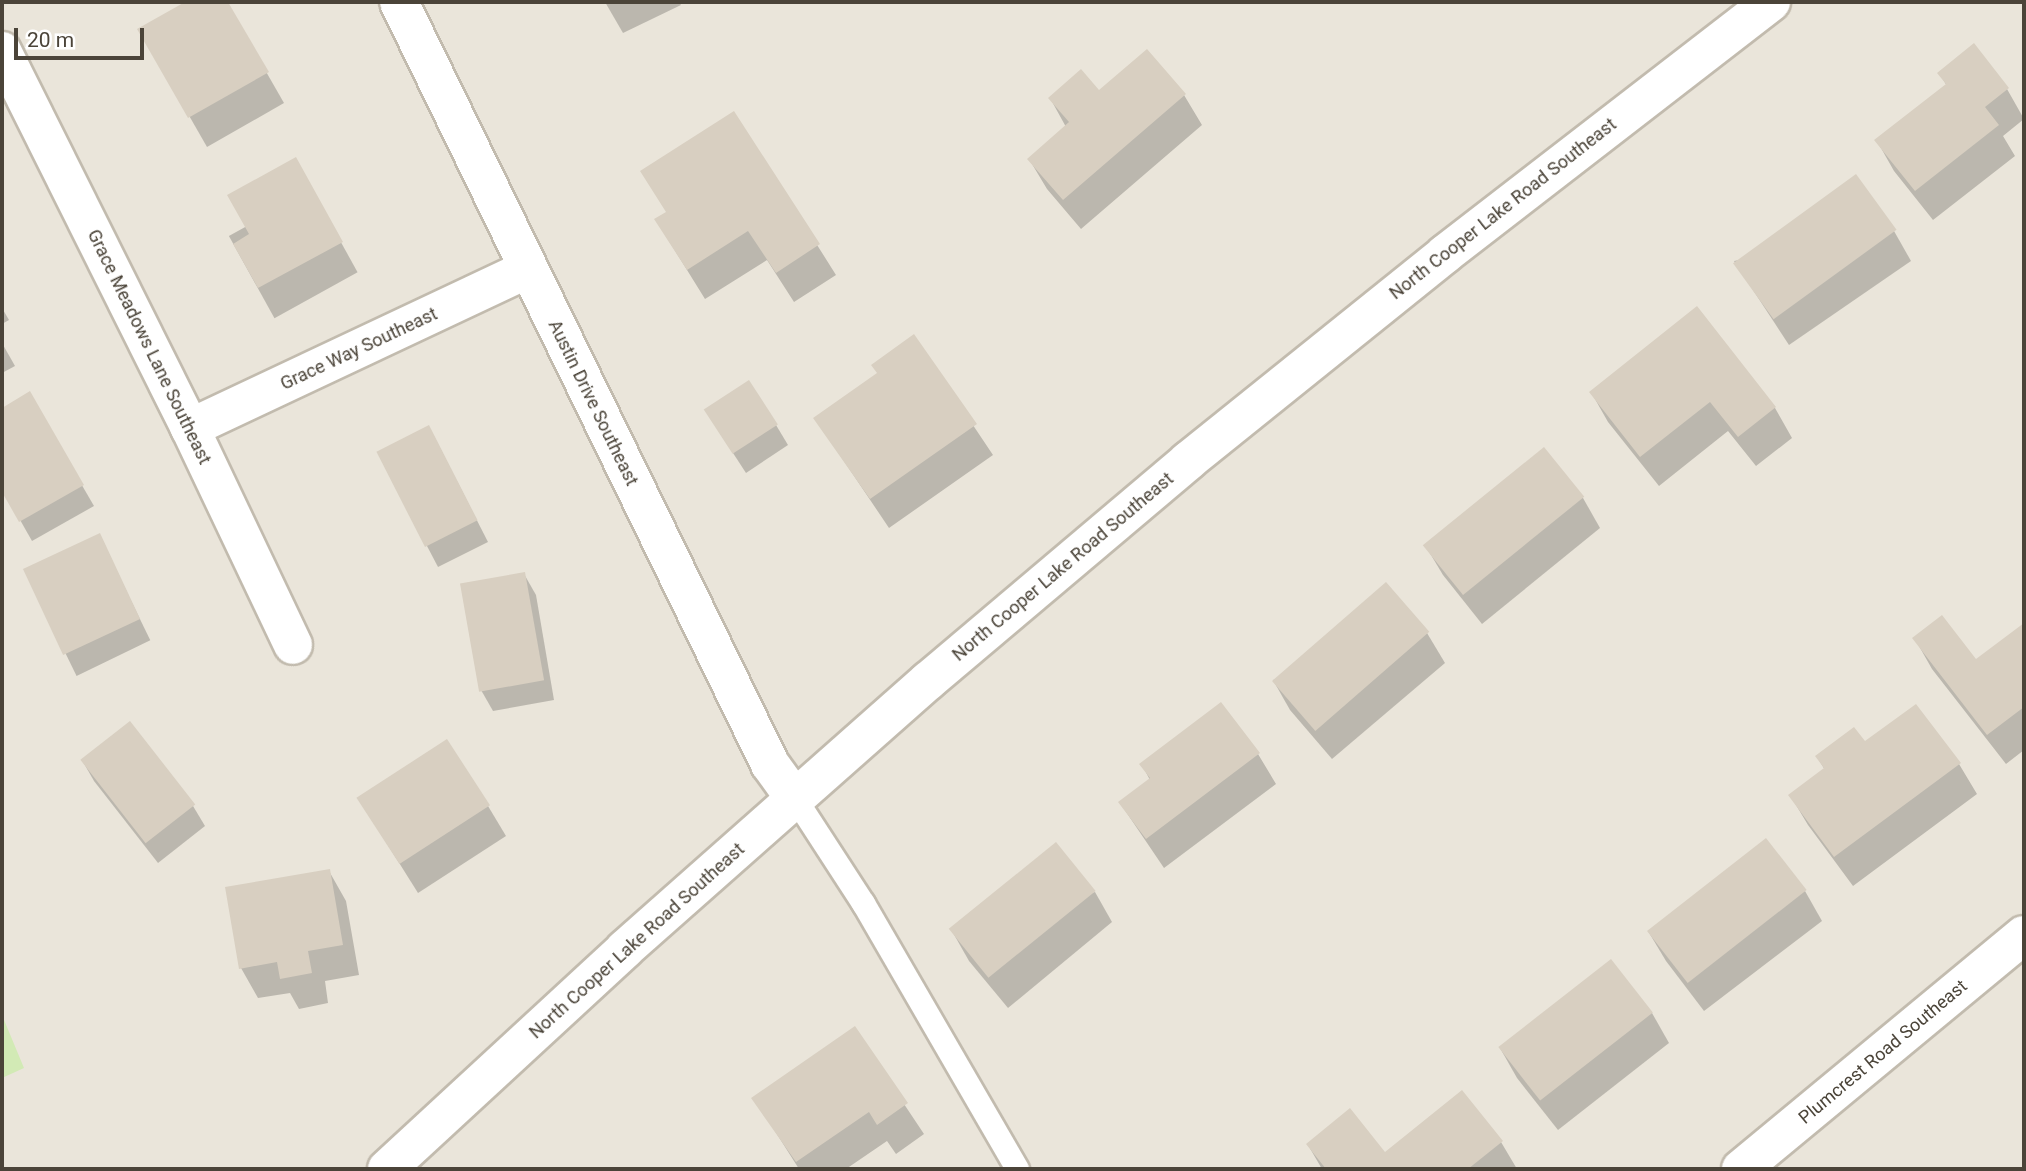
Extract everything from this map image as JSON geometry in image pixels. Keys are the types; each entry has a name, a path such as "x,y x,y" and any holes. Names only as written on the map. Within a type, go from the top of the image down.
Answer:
{"street":[{"name":"Austin Drive Southeast","path":"399,2 455,112 528,269 770,764 796,800"},
{"name":"North Cooper Lake Road Southeast","path":"387,1169 625,949 928,681 1188,461 1456,245 1770,2"},
{"name":"Grace Meadows Lane Southeast","path":"2,51 190,428 293,645"},
{"name":"Grace Way Southeast","path":"190,428 528,269"},
{"name":"Plumcrest Road Southeast","path":"1741,1169 2024,935"}],"lane":[{"path":"796,800 870,914 1017,1169"}],"shaded area":[{"path":"2,2 2024,2 2024,1169 2,1169"}],"green space":[{"path":"2,1015 24,1068 2,1078"}],"building":[{"path":"185,2 228,2 269,72 188,118 137,29"},
{"path":"1974,43 2009,88 1985,107 1999,125 1915,191 1874,140 1946,84 1937,73"},
{"path":"1147,49 1186,94 1063,200 1027,159 1069,122 1048,98 1081,69 1099,90"},
{"path":"734,111 820,244 776,273 748,231 687,270 654,219 666,212 640,171"},
{"path":"296,157 343,242 258,288 233,244 249,234 227,195"},
{"path":"1856,174 1897,230 1774,319 1733,263"},
{"path":"1697,306 1776,407 1738,437 1710,402 1640,457 1589,392"},
{"path":"914,334 977,424 870,499 813,418 877,373 871,365"},
{"path":"749,380 778,424 733,454 704,409"},
{"path":"30,391 84,485 19,522 2,492 2,408"},
{"path":"429,425 478,520 425,547 376,452"},
{"path":"1544,447 1584,497 1463,595 1423,545"},
{"path":"100,533 140,619 63,655 23,569"},
{"path":"525,572 544,680 479,692 460,583"},
{"path":"1386,582 1429,632 1315,731 1272,681"},
{"path":"1942,615 1976,659 2024,623 2024,707 1987,735 1912,638"},
{"path":"1221,702 1260,753 1146,839 1118,802 1150,778 1139,764"},
{"path":"1916,704 1961,763 1834,857 1788,795 1824,768 1815,756 1854,727 1865,741"},
{"path":"130,721 195,805 146,843 80,760"},
{"path":"447,739 490,805 399,864 356,798"},
{"path":"1766,838 1807,890 1688,983 1647,931"},
{"path":"1056,842 1096,891 988,978 949,929"},
{"path":"330,869 343,945 308,951 312,973 280,979 277,962 239,969 225,887"},
{"path":"1611,959 1653,1013 1540,1101 1498,1047"},
{"path":"855,1026 908,1103 877,1125 869,1112 796,1162 751,1098"},
{"path":"1462,1090 1503,1141 1468,1169 1326,1169 1306,1144 1350,1108 1385,1152"}]}
